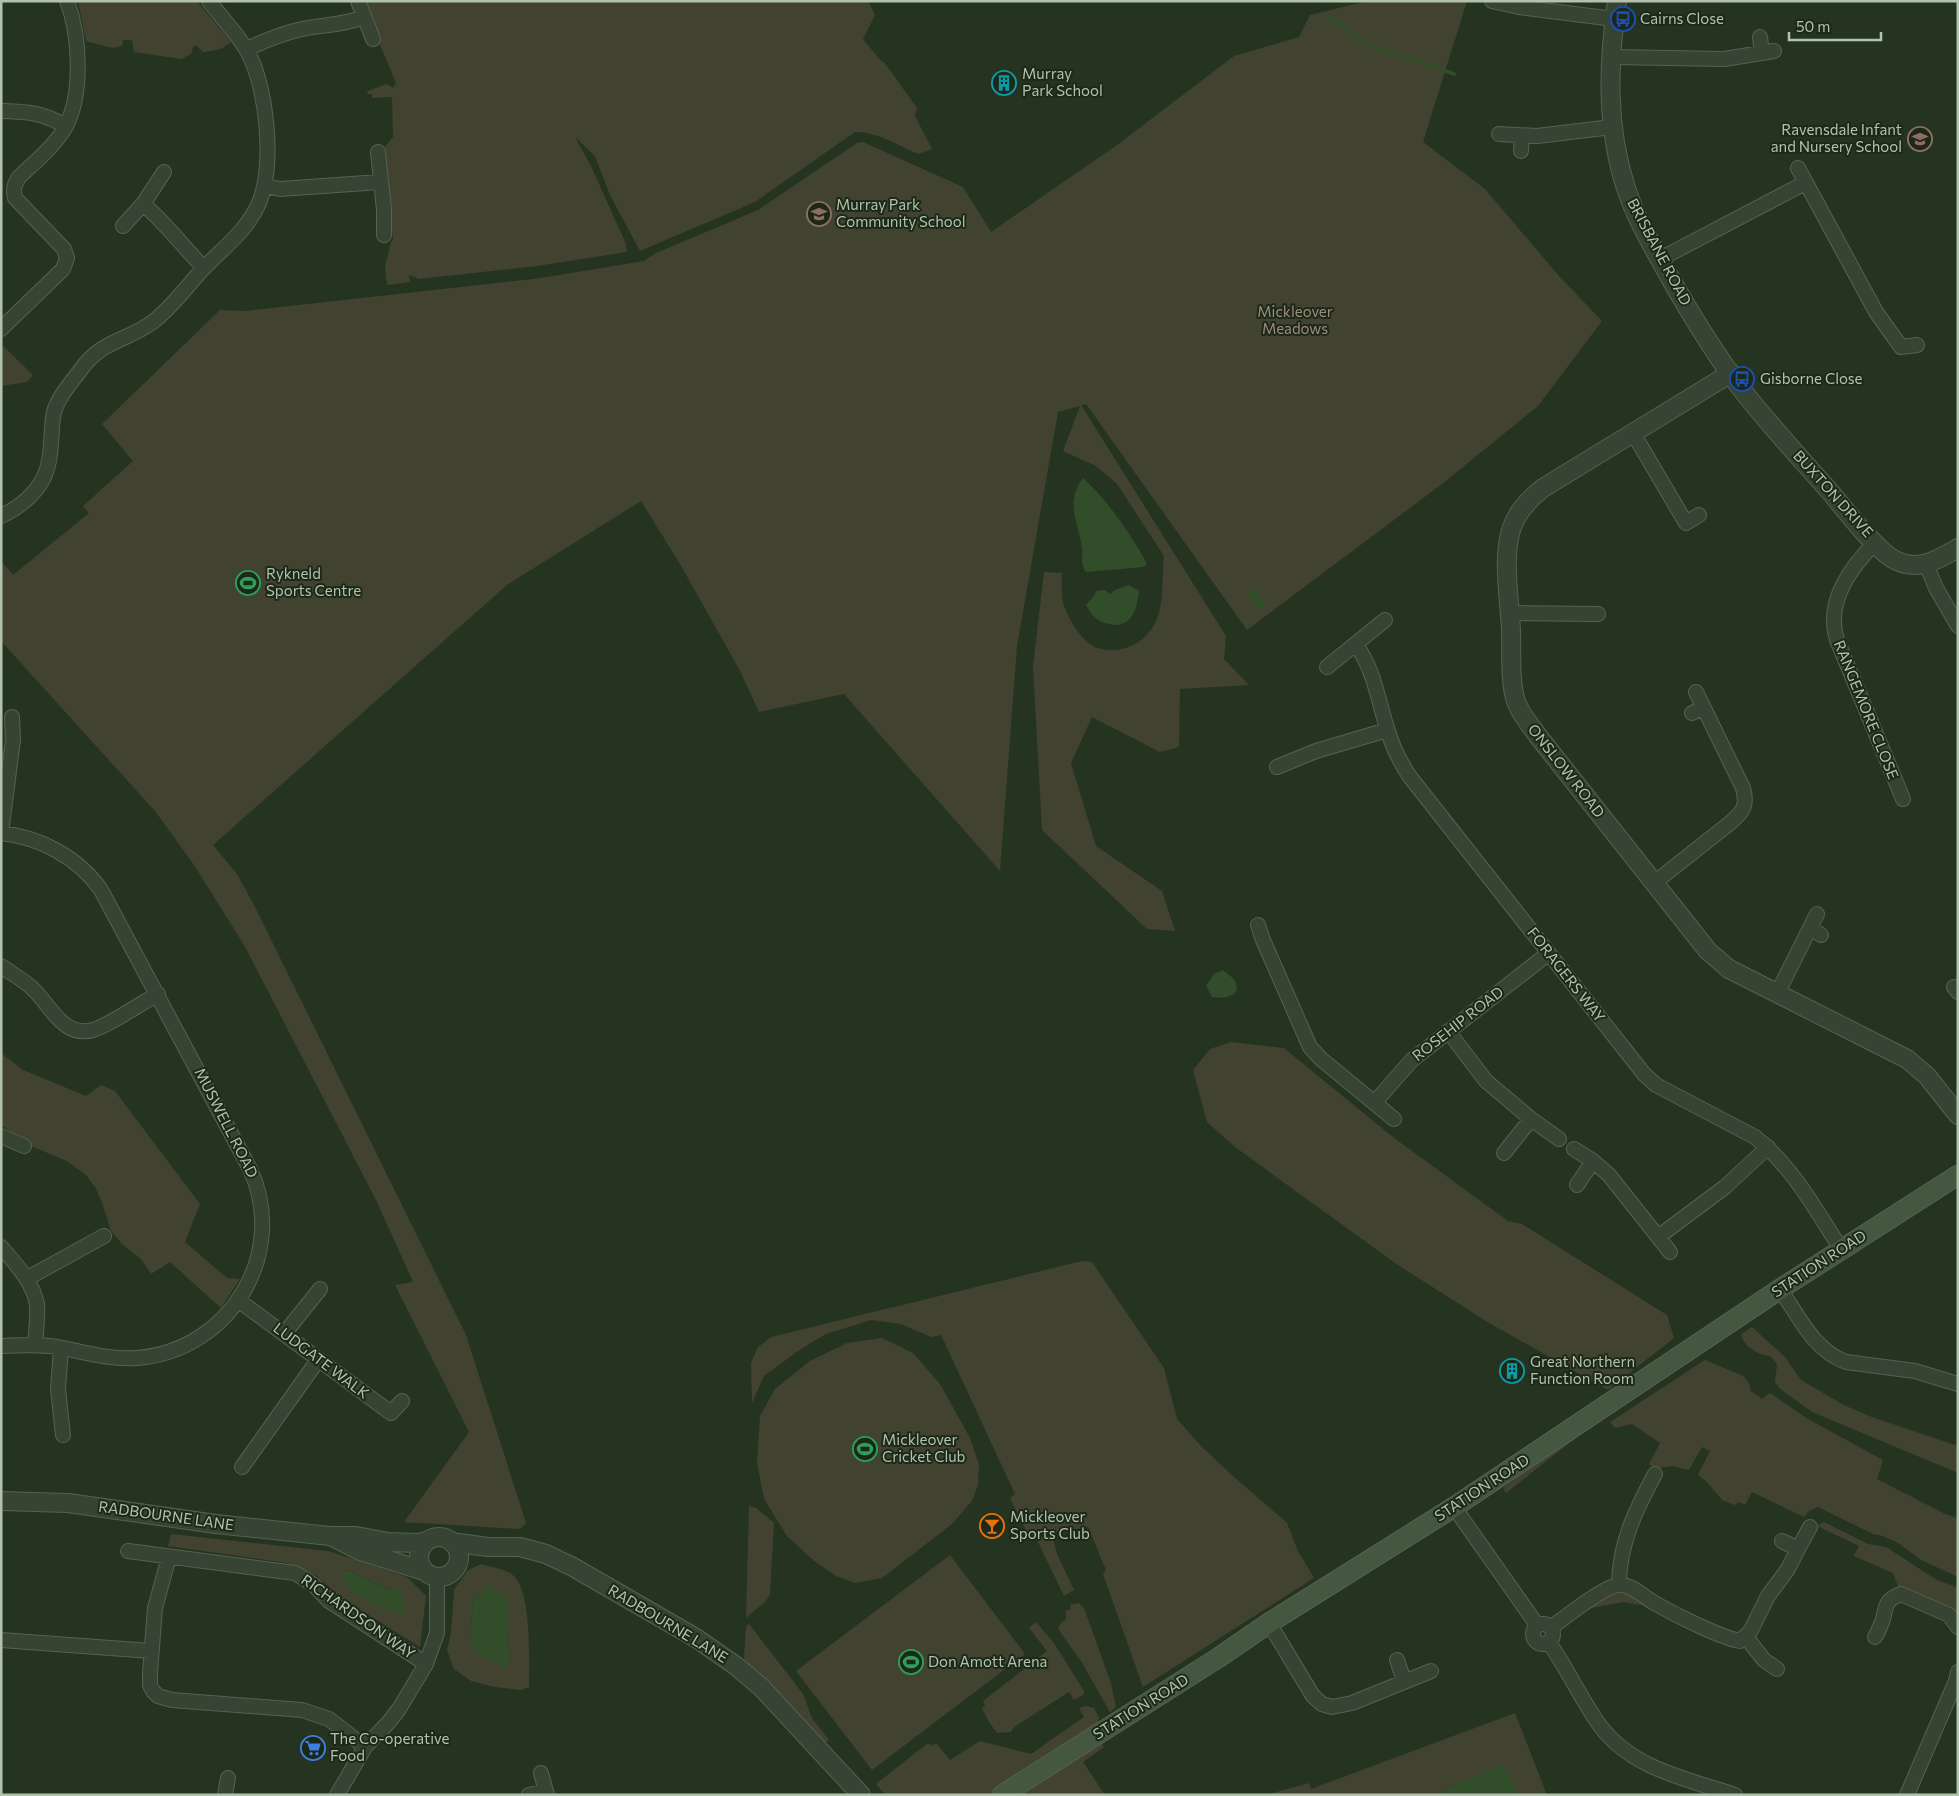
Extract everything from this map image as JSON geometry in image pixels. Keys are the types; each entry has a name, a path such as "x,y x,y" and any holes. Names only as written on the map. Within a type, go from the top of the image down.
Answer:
{"main road":[{"name":"STATION ROAD","path":"1002,1795 1218,1658 1268,1622 1454,1507 1780,1289 1958,1175"}],"street":[{"path":"1,329 63,270 67,258 64,249 15,198 14,191 15,183 19,178 56,140 66,126 75,102 77,69 74,29 68,1"},
{"path":"1,516 11,512 25,501 40,484 47,469 54,412 60,397 84,365 99,350 113,341 150,324 163,314 246,225 258,205 266,186 266,117 257,76 246,49 209,1"},
{"path":"358,1 373,39"},
{"path":"1492,1 1519,7 1614,19"},
{"name":"BRISBANE ROAD","path":"1617,1 1609,89 1612,126 1627,190 1660,259 1693,318 1731,373"},
{"path":"246,49 277,36 302,29 349,23 364,17"},
{"path":"1611,57 1724,59 1768,52 1760,37"},
{"path":"1,111 34,112 49,116 66,126"},
{"path":"1499,134 1522,136 1559,134 1612,126"},
{"path":"1521,151 1522,136"},
{"path":"378,152 384,210 384,235"},
{"path":"1798,168 1876,312 1902,347 1917,346"},
{"path":"123,226 143,204 164,172"},
{"path":"266,186 280,189 380,182"},
{"path":"1660,259 1805,183"},
{"path":"143,204 162,220 186,250 204,268"},
{"name":"ONSLOW ROAD","path":"1731,373 1543,488 1520,511 1512,529 1508,552 1514,693 1520,711 1538,736 1708,951 1720,963 1777,994 1907,1058 1927,1076 1958,1115"},
{"name":"BUXTON DRIVE","path":"1731,373 1775,429 1876,543 1894,560 1913,565 1926,564"},
{"path":"1633,432 1686,523 1699,515"},
{"name":"RANGEMORE CLOSE","path":"1876,543 1866,552 1841,590 1834,607 1833,627 1836,640 1903,798"},
{"path":"1958,548 1926,564 1936,588 1958,626"},
{"path":"1510,613 1589,618"},
{"path":"1327,667 1385,620"},
{"name":"FORAGERS WAY","path":"1356,645 1363,654 1370,669 1387,730 1398,758 1410,777 1644,1074 1656,1085 1755,1137 1768,1147 1785,1165 1841,1249"},
{"path":"1654,883 1730,824 1739,816 1746,803 1743,788 1697,711 1696,692"},
{"path":"1,833 13,740 12,717"},
{"path":"1277,767 1316,751 1387,730"},
{"name":"MUSWELL ROAD","path":"1,833 31,839 70,858 89,875 105,896 250,1169 260,1193 263,1214 261,1242 251,1276 238,1300 227,1314 203,1334 181,1347 160,1354 137,1358 119,1358 36,1344 1,1346"},
{"path":"1777,994 1816,932 1816,914"},
{"path":"1258,925 1266,949 1310,1047 1321,1059 1394,1120"},
{"name":"ROSEHIP ROAD","path":"1374,1103 1412,1060 1549,953"},
{"path":"1,966 30,986 63,1024 79,1030 85,1031 98,1028 158,994"},
{"path":"1448,1031 1486,1081 1531,1119 1559,1139"},
{"path":"1504,1153 1531,1119"},
{"path":"1,1136 24,1146"},
{"path":"1658,1237 1725,1186 1768,1147"},
{"path":"1574,1149 1593,1161 1609,1175 1670,1252"},
{"path":"1577,1184 1593,1161"},
{"path":"26,1280 104,1236"},
{"path":"1,1246 26,1280 37,1304 36,1344"},
{"path":"284,1334 320,1289"},
{"path":"1780,1289 1816,1341 1827,1353 1838,1360 1915,1371 1958,1384"},
{"name":"LUDGATE WALK","path":"238,1300 391,1413 402,1401"},
{"path":"60,1348 58,1389 63,1435"},
{"path":"242,1467 318,1360"},
{"path":"1620,1584 1622,1550 1641,1500 1655,1474"},
{"name":"RADBOURNE LANE","path":"1,1501 68,1503 216,1524 330,1536 356,1536 408,1543 427,1541"},
{"path":"1454,1507 1537,1625"},
{"path":"1552,1627 1601,1593 1620,1584 1656,1604 1731,1639 1740,1641 1746,1637 1768,1596 1788,1570 1810,1527"},
{"name":"RADBOURNE LANE","path":"330,1536 360,1551 430,1574"},
{"path":"456,1567 458,1562 457,1550 451,1542 439,1537 427,1541 419,1552 420,1565 430,1574 448,1575 470,1557 488,1547"},
{"path":"1782,1541 1798,1549"},
{"name":"RADBOURNE LANE","path":"451,1542 488,1547 520,1547 558,1560 696,1638 736,1666 761,1687 861,1795"},
{"name":"RICHARDSON WAY","path":"128,1551 295,1573 314,1584 329,1601 426,1664"},
{"path":"169,1557 155,1608 151,1651 150,1685 158,1696 172,1700 302,1710 329,1719 365,1747"},
{"path":"337,1795 365,1747 399,1709 426,1664 437,1633 430,1574"},
{"path":"1876,1637 1885,1606 1892,1598 1901,1594 1949,1615 1958,1627"},
{"path":"1268,1622 1313,1696 1322,1704 1332,1707 1352,1703 1431,1671"},
{"path":"1545,1623 1552,1627 1554,1634 1549,1643 1540,1644 1535,1640 1533,1633 1537,1625 1545,1623"},
{"path":"1746,1637 1764,1660 1777,1668"},
{"path":"1,1640 151,1651"},
{"path":"1549,1643 1562,1660 1602,1728 1619,1744 1646,1764 1735,1795"},
{"path":"1396,1660 1404,1682"},
{"path":"1907,1795 1956,1681 1958,1672"},
{"path":"529,1795 546,1793 541,1773"},
{"path":"225,1795 228,1778"}],"green space":[{"path":"78,1 197,1 231,42 221,49 203,52 196,45 193,47 191,54 181,59 134,52 132,40 123,40 122,46 113,48 86,41"},
{"path":"364,1 868,1 875,15 863,39 881,61 884,62 917,108 915,116 932,149 918,154 872,134 855,132 755,202 640,251 610,195 595,156 575,137 591,166 626,244 627,252 537,266 419,279 409,275 410,282 387,285 385,267 393,240 384,148 393,137 392,97 372,98 372,94 368,94 367,91 387,84 393,88 396,83"},
{"name":"Mickleover Meadows","path":"1367,1 1467,1 1423,142 1485,189 1559,276 1602,321 1538,406 1442,484 1247,630 1086,404 1081,405 1226,636 1224,659 1249,685 1180,689 1179,747 1160,752 1092,717 1071,763 1096,846 1162,891 1175,931 1147,929 1042,830 1033,666 1044,572 1062,573 1062,599 1070,619 1087,642 1104,650 1122,649 1145,637 1156,622 1162,594 1164,556 1117,484 1096,466 1063,451 1080,406 1058,412 1017,646 1000,871 844,694 759,712 739,669 680,564 641,501 507,585 213,845 237,874 255,907 466,1335 526,1523 520,1529 404,1522 469,1432 395,1285 413,1282 376,1200 244,945 194,865 155,811 1,641 1,561 13,575 89,513 83,506 133,461 102,424 220,310 244,311 541,278 644,261 654,254 758,210 857,143 863,142 963,187 991,232 1117,145 1234,56 1299,37 1310,15"},
{"path":"1,344 33,375 27,382 1,386"},
{"path":"1231,1042 1284,1048 1394,1138 1508,1221 1522,1224 1667,1315 1674,1338 1608,1390 1484,1320 1395,1263 1235,1147 1207,1122 1193,1070 1210,1049"},
{"path":"1,1053 23,1070 86,1096 101,1085 115,1091 200,1204 185,1242 227,1278 240,1279 221,1308 170,1262 151,1274 141,1259 122,1244 111,1231 101,1200 95,1187 86,1175 67,1161 31,1146 1,1125"},
{"path":"1082,1261 1092,1262 1164,1368 1177,1419 1201,1446 1287,1523 1298,1551 1314,1578 1143,1687 1103,1574 1106,1570 1088,1527 1059,1532 1046,1531 1029,1537 1010,1498 1015,1494 941,1335 932,1337 900,1324 871,1320 826,1334 801,1349 764,1376 752,1403 751,1363 758,1347 771,1337"},
{"path":"1752,1327 1785,1357 1801,1380 1844,1405 1869,1416 1958,1446 1958,1473 1812,1412 1779,1388 1775,1382 1777,1364 1770,1356 1756,1352 1745,1343 1741,1334"},
{"name":"Mickleover Cricket Club","path":"882,1338 913,1353 940,1384 969,1436 979,1464 978,1485 972,1501 952,1524 882,1578 855,1583 836,1576 813,1560 787,1536 764,1499 757,1462 760,1416 775,1389 810,1361 847,1343"},
{"path":"1705,1360 1743,1376 1749,1383 1751,1391 1762,1399 1770,1393 1808,1419 1883,1460 1877,1479 1945,1514 1958,1518 1958,1577 1921,1560 1898,1543 1883,1536 1873,1534 1818,1507 1809,1511 1804,1517 1752,1492 1745,1505 1739,1502 1735,1505 1722,1500 1706,1481 1698,1475 1710,1451 1702,1447 1689,1470 1672,1466 1656,1468 1651,1466 1649,1464 1660,1443 1632,1424 1615,1428 1610,1422"},
{"path":"1591,1424 1591,1426 1506,1493 1503,1488"},
{"path":"749,1506 756,1508 774,1523 770,1594 766,1601 746,1618"},
{"path":"1824,1522 1868,1544 1886,1547 1937,1580 1958,1588 1958,1615 1899,1589 1893,1573 1854,1556 1859,1546 1817,1526"},
{"path":"171,1534 328,1551 407,1577 426,1596 420,1647 341,1598 317,1576 287,1563 168,1546","holes":["343,1570 352,1572 393,1591 345,1578"]},
{"path":"1035,1536 1053,1537 1057,1554 1074,1590 1064,1596"},
{"name":"Don Amott Arena","path":"950,1555 1025,1654 872,1770 796,1671"},
{"path":"481,1564 498,1568 514,1576 520,1585 527,1612 529,1687 521,1690 494,1687 471,1681 454,1669 447,1650 451,1633 454,1590 468,1570","holes":["486,1592 507,1634 510,1663 470,1642 473,1600 480,1593"]},
{"path":"1619,1593 1627,1594 1648,1605 1623,1602 1590,1607 1607,1596"},
{"path":"1079,1603 1084,1608 1111,1683 1116,1707 1110,1712 1081,1661 1058,1629 1060,1624 1066,1619 1066,1611 1071,1609 1070,1605"},
{"path":"1036,1622 1054,1643 1084,1691 1084,1694 1074,1700 1069,1692 1014,1727 1011,1732 997,1733 982,1708 985,1706 983,1701 1047,1651 1029,1628"},
{"path":"749,1624 803,1694 812,1718 829,1740 825,1743 795,1711 742,1663 746,1626"},
{"path":"1086,1706 1094,1708 1099,1718 1098,1726 993,1795 885,1795 876,1784 928,1743 931,1746 936,1743 950,1760 980,1741 1031,1754 1084,1717 1079,1708"},
{"path":"1515,1713 1547,1795 1520,1795 1503,1766 1446,1789 1442,1795 1265,1795 1309,1783 1311,1789"},
{"path":"1102,1744 1104,1747 1083,1762 1105,1795 1022,1795 1070,1762"}],"shaded area":[{"path":"1083,478 1102,497 1126,529 1147,564 1143,567 1086,572 1082,564 1082,549 1074,513 1074,496"},
{"path":"1129,585 1139,591 1134,612 1126,622 1114,625 1102,622 1089,611 1086,605 1096,591 1105,590 1110,594"},
{"path":"1247,589 1255,590 1260,594 1265,609 1253,602"},
{"path":"1223,970 1234,980 1237,986 1236,991 1234,994 1226,997 1212,997 1206,986 1214,974"},
{"path":"342,1570 352,1572 392,1591 401,1586 404,1603 402,1614 380,1607 356,1595 346,1585"},
{"path":"487,1585 493,1586 494,1591 499,1591 508,1600 507,1633 510,1663 505,1669 474,1651 470,1642 473,1600 480,1593 486,1592"},
{"path":"1503,1765 1520,1795 1442,1795 1446,1789"}],"waterway":[{"path":"1325,15 1372,47 1454,74"}],"place":[{"name":"Cairns Close","path":"1623,19"},
{"name":"Murray Park School","path":"1004,83"},
{"name":"Ravensdale Infant and Nursery School","path":"1920,139"},
{"name":"Murray Park Community School","path":"819,214"},
{"name":"Gisborne Close","path":"1742,379"},
{"name":"Rykneld Sports Centre","path":"248,583"},
{"name":"Great Northern Function Room","path":"1512,1371"},
{"name":"Mickleover Cricket Club","path":"865,1449"},
{"name":"Mickleover Sports Club","path":"992,1526"},
{"name":"Don Amott Arena","path":"911,1662"},
{"name":"The Co-operative Food","path":"313,1748"}]}
